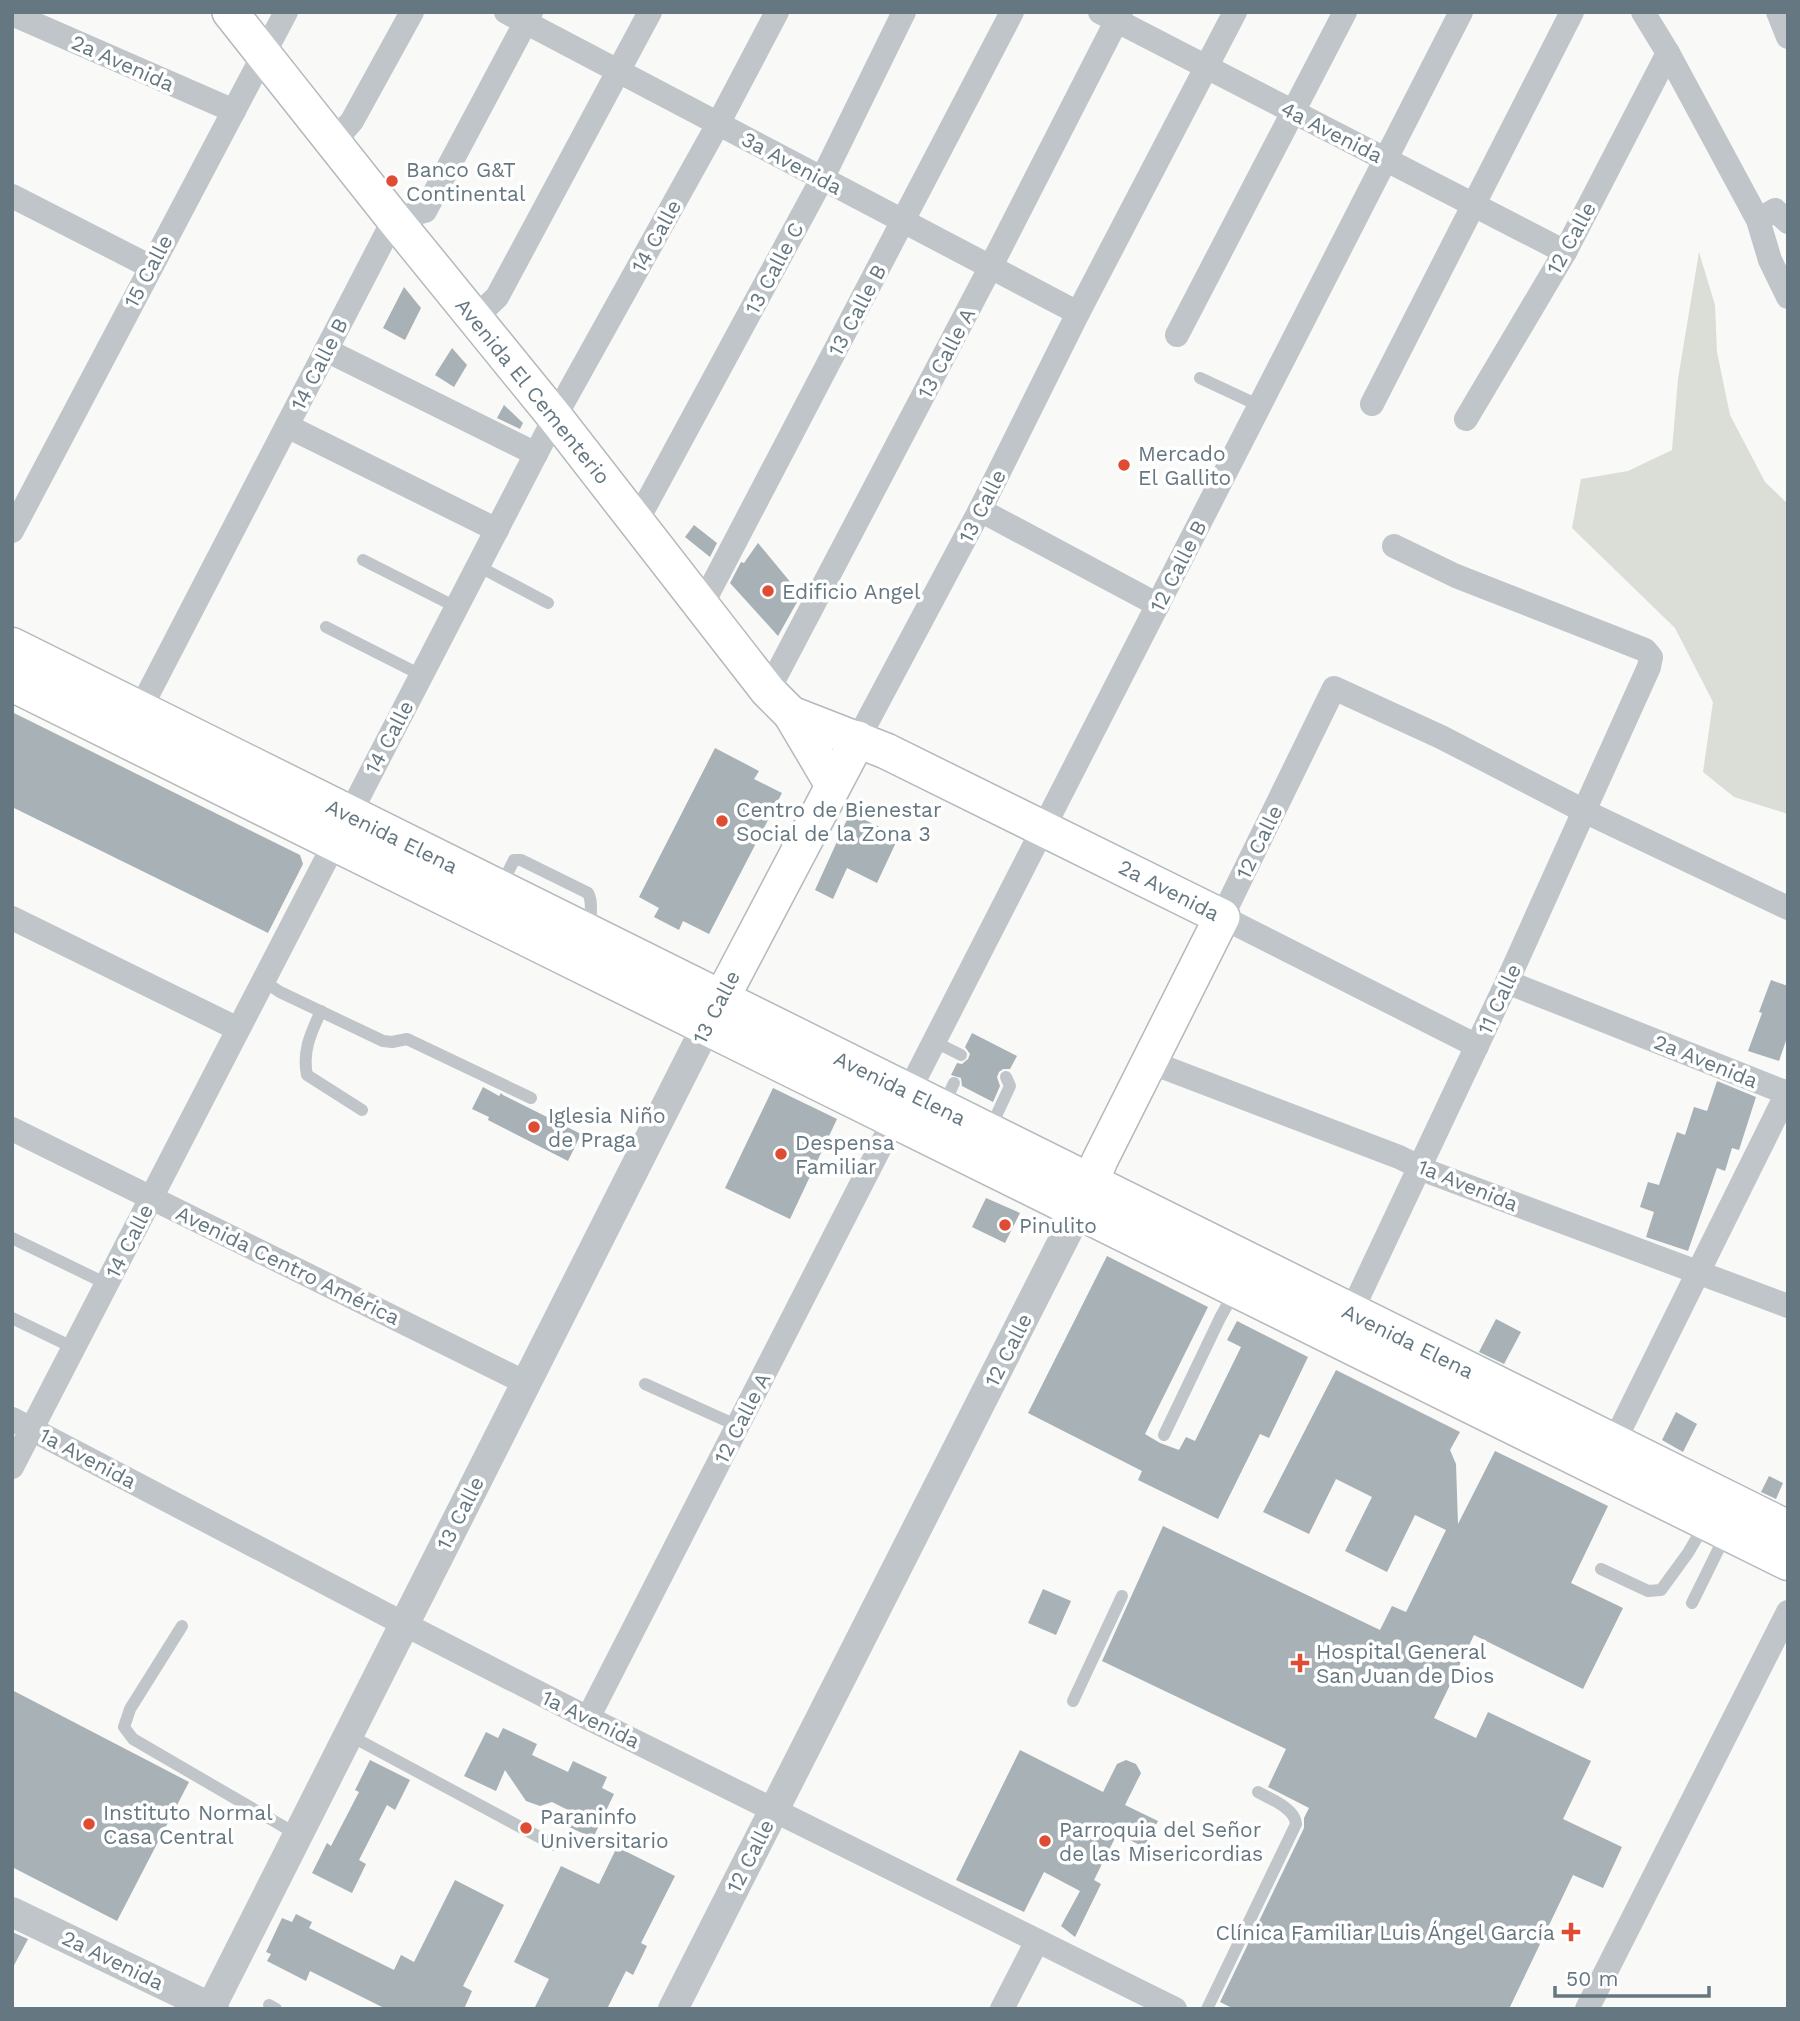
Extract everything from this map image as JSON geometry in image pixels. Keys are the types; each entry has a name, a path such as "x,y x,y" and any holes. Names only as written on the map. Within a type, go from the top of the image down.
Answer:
{"main road":[{"name":"Avenida El Cementerio","path":"230,12 779,703 833,785"},
{"name":"Avenida Elena","path":"12,647 133,724 341,829 714,1012 925,1101 988,1132 1084,1196 1607,1455 1788,1530"},
{"name":"Avenida Elena","path":"12,682 133,724"},
{"path":"779,703 858,739"},
{"name":"13 Calle","path":"714,1012 858,739"},
{"name":"2a Avenida","path":"858,739 1044,827 1222,917"},
{"name":"Avenida Elena","path":"341,829 499,889 591,935 714,1012"},
{"name":"12 Calle","path":"1084,1196 1222,917"},
{"name":"Avenida Elena","path":"925,1101 1237,1287 1345,1325"},
{"name":"Avenida Elena","path":"1607,1455 1717,1526 1788,1561"}],"street":[{"name":"15 Calle","path":"12,531 286,12"},
{"path":"333,143 352,121 412,12"},
{"path":"475,318 498,296 650,12"},
{"name":"14 Calle","path":"12,1467 22,1424 74,1348 496,530 777,12"},
{"name":"13 Calle C","path":"637,522 822,179 904,12"},
{"name":"13 Calle B","path":"701,607 1012,12"},
{"name":"13 Calle","path":"858,739 980,510 1078,313 1235,12"},
{"path":"1177,335 1345,12"},
{"name":"12 Calle B","path":"925,1101 935,1042 1461,12"},
{"path":"1372,404 1572,12"},
{"path":"1643,12 1758,220 1770,260 1788,297"},
{"path":"1778,12 1788,37"},
{"name":"2a Avenida","path":"12,14 234,111"},
{"name":"4a Avenida","path":"1113,15 1293,112 1565,252"},
{"name":"13 Calle A","path":"779,703 1113,15"},
{"path":"394,219 425,211 521,16"},
{"name":"3a Avenida","path":"521,16 618,72 1078,313"},
{"name":"12 Calle","path":"1466,419 1565,252 1668,53"},
{"path":"12,196 150,267"},
{"path":"1758,220 1775,210 1788,222"},
{"name":"14 Calle B","path":"133,724 394,219"},
{"path":"326,350 536,454"},
{"path":"287,426 496,530"},
{"path":"980,510 1158,605"},
{"name":"11 Calle","path":"1345,1325 1586,812 1651,657 1645,650 1456,576 1394,547"},
{"name":"12 Calle","path":"1222,917 1334,688 1441,737 1586,812"},
{"path":"1586,812 1788,908"},
{"name":"2a Avenida","path":"1222,917 1477,1046"},
{"path":"12,918 238,1029"},
{"name":"2a Avenida","path":"1507,982 1787,1092"},
{"name":"13 Calle","path":"212,2008 714,1012"},
{"name":"1a Avenida","path":"1150,1062 1788,1306"},
{"path":"1607,1455 1787,1092"},
{"name":"12 Calle A","path":"588,1718 738,1426 925,1101"},
{"name":"Avenida Centro América","path":"12,1129 526,1382"},
{"name":"12 Calle","path":"673,2009 1084,1196"},
{"name":"1a Avenida","path":"22,1424 588,1718 1175,2009"},
{"path":"1587,2009 1788,1612"},
{"name":"2a Avenida","path":"12,1912 212,2008"},
{"path":"1002,2009 1037,1941"}],"lane":[{"path":"1200,377 1260,406"},
{"path":"363,560 456,607"},
{"path":"478,566 548,603"},
{"path":"326,627 421,675"},
{"path":"263,981 383,1041 407,1039 531,1098"},
{"path":"321,1011 308,1040 304,1059 307,1075 362,1110"},
{"path":"935,1042 961,1055"},
{"path":"988,1132 1010,1086 1006,1077"},
{"path":"12,1238 107,1284"},
{"path":"1164,1435 1237,1287"},
{"path":"12,1318 74,1348"},
{"path":"645,1384 738,1426"},
{"path":"1601,1569 1648,1591 1661,1590 1688,1553 1717,1526"},
{"path":"1692,1603 1717,1526"},
{"path":"1073,1701 1122,1596"},
{"path":"182,1626 130,1709 124,1727 133,1739 298,1835"},
{"path":"348,1735 554,1845"},
{"path":"1207,2009 1296,1824 1296,1817 1291,1812 1258,1792"}],"shaded area":[{"path":"1699,252 1715,305 1717,352 1730,415 1765,482 1788,504 1788,814 1734,797 1703,772 1713,702 1675,628 1572,528 1581,479 1628,471 1672,450 1678,379"}],"building":[{"path":"404,287 421,308 405,340 383,328"},
{"path":"452,348 467,365 454,387 435,375"},
{"path":"504,405 523,423 520,429 497,418"},
{"path":"694,525 717,543 710,557 685,537"},
{"name":"Edificio Angel","path":"758,543 801,595 778,636 730,583 741,562 744,563"},
{"path":"12,712 300,855 303,864 268,933 12,807"},
{"name":"Centro de Bienestar Social de la Zona 3","path":"715,748 759,771 754,779 782,793 709,934 683,921 679,930 654,917 659,908 639,897"},
{"path":"850,813 899,836 877,883 847,868 833,899 815,890"},
{"path":"1771,980 1788,986 1788,1035 1779,1061 1748,1051"},
{"path":"972,1033 1017,1056 1010,1069 999,1072 997,1077 1000,1086 993,1102 962,1086 961,1078 951,1075 957,1063 962,1064 968,1059 970,1054 965,1047"},
{"path":"1717,1081 1756,1097 1739,1150 1732,1148 1725,1171 1717,1168 1688,1251 1646,1237 1654,1212 1640,1207 1648,1182 1659,1185 1677,1132 1685,1135 1694,1107 1707,1111"},
{"name":"Iglesia Niño de Praga","path":"483,1087 499,1096 501,1093 581,1134 568,1161 472,1109"},
{"name":"Despensa Familiar","path":"773,1088 837,1119 790,1219 725,1188"},
{"path":"986,1198 1020,1213 1005,1243 972,1227"},
{"path":"1107,1256 1208,1307 1145,1434 1160,1443 1179,1450 1186,1437 1195,1441 1241,1347 1227,1340 1237,1321 1308,1357 1269,1438 1260,1434 1218,1519 1138,1480 1142,1471 1028,1413"},
{"path":"1496,1319 1521,1332 1504,1364 1479,1352"},
{"path":"1336,1370 1460,1432 1450,1450 1456,1464 1458,1524 1495,1451 1608,1506 1571,1583 1623,1608 1583,1689 1474,1635 1434,1718 1476,1738 1488,1712 1591,1761 1563,1819 1622,1847 1603,1888 1573,1875 1509,2009 1234,2009 1220,2002 1304,1828 1304,1818 1309,1808 1268,1787 1286,1749 1102,1661 1163,1526 1380,1630 1392,1606 1406,1612 1446,1530 1415,1515 1387,1572 1345,1551 1372,1497 1336,1479 1309,1534 1263,1512"},
{"path":"1676,1412 1697,1424 1683,1452 1662,1440"},
{"path":"1769,1476 1783,1483 1776,1499 1761,1492"},
{"path":"1043,1589 1071,1601 1056,1635 1028,1623"},
{"name":"Instituto Normal Casa Central","path":"12,1690 189,1782 117,1921 12,1867"},
{"path":"503,1728 537,1744 532,1755 568,1772 573,1761 607,1777 602,1788 614,1794 593,1838 569,1827 576,1814 552,1802 540,1806 526,1801 505,1770 496,1791 464,1776 486,1732 498,1738"},
{"name":"Parroquia del Señor de las Misericordias","path":"1020,1750 1103,1792 1117,1764 1126,1760 1136,1764 1141,1773 1125,1805 1158,1821 1144,1847 1117,1834 1094,1880 1101,1884 1075,1937 1061,1926 1080,1891 1044,1872 1024,1912 956,1880"},
{"path":"370,1760 410,1780 395,1810 387,1805 359,1860 366,1864 352,1893 312,1873 327,1843 331,1846 359,1792 355,1790"},
{"path":"617,1847 675,1876 641,1943 647,1946 633,1975 626,1971 607,2009 534,2009 549,1979 514,1962 561,1866 599,1884"},
{"path":"455,1880 504,1905 463,1986 472,1991 464,2009 386,2009 310,1971 306,1981 267,1961 271,1954 266,1952 282,1918 292,1922 296,1914 312,1922 309,1928 394,1970 401,1955 414,1962"},
{"path":"12,1932 28,1939 12,1969"}],"place":[{"name":"Banco G&T Continental","path":"392,181"},
{"name":"Mercado El Gallito","path":"1124,465"},
{"name":"Edificio Angel","path":"768,591"},
{"name":"Centro de Bienestar Social de la Zona 3","path":"722,821"},
{"name":"Iglesia Niño de Praga","path":"534,1127"},
{"name":"Despensa Familiar","path":"781,1154"},
{"name":"Pinulito","path":"1005,1225"},
{"name":"Hospital General San Juan de Dios","path":"1300,1663"},
{"name":"Instituto Normal Casa Central","path":"89,1824"},
{"name":"Paraninfo Universitario","path":"526,1828"},
{"name":"Parroquia del Señor de las Misericordias","path":"1045,1841"},
{"name":"Clínica Familiar Luis Ángel García","path":"1571,1932"}]}
